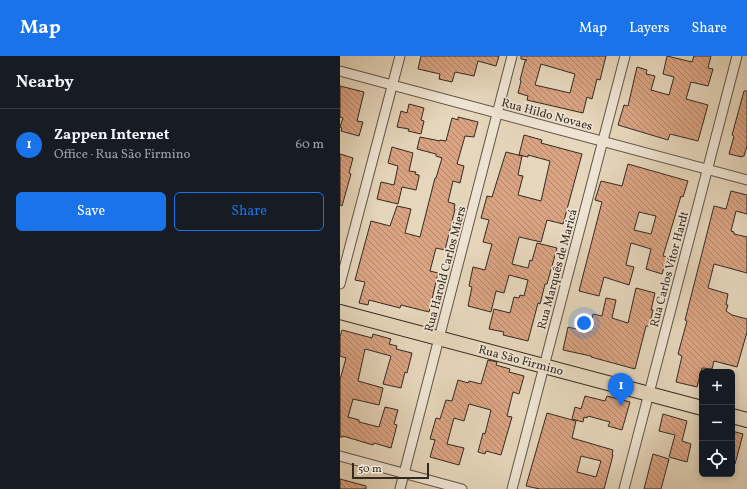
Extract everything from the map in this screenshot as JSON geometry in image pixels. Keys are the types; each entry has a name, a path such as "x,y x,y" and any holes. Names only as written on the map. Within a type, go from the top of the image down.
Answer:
{"main road":[{"name":"Rua São Firmino","path":"340,312 699,407"},
{"path":"735,417 747,420"}],"street":[{"path":"340,284 400,56"},
{"name":"Rua Harold Carlos Miers","path":"400,489 512,56"},
{"name":"Rua Marquês de Maricá","path":"512,489 624,56"},
{"name":"Rua Carlos Vítor Hardt","path":"624,489 737,56"},
{"name":"Rua Hildo Novaes","path":"340,71 747,180"},
{"path":"340,456 462,489"}],"building":[{"path":"421,56 499,56 496,66 478,61 474,76 455,72 452,82 439,79 440,74 418,69"},
{"path":"521,56 606,56 600,80 597,79 592,99 587,97 583,113 527,100 528,96 518,93 525,61 527,60 521,59","holes":["541,64 575,74 570,93 535,85"]},
{"path":"667,56 692,62 694,56 711,56 708,68 713,69 708,86 691,82 686,99 708,105 698,141 670,134 668,140 618,125 624,105 628,106 637,67 647,70 646,74 655,76 651,90 669,95 674,77 663,74"},
{"path":"340,86 364,92 357,121 363,122 359,136 341,131 342,128 340,127 343,118 340,117"},
{"path":"744,91 747,91 747,146 744,156 742,157 729,154 734,136 732,135"},
{"path":"409,104 424,108 421,120 424,121 421,134 408,131 409,129 397,127 401,111 407,113"},
{"path":"458,117 478,122 474,137 465,136 457,164 464,166 460,183 453,181 448,202 455,204 455,209 445,250 436,248 430,271 438,273 429,312 401,305 400,308 369,300 368,305 359,303 365,282 355,280 371,221 390,226 397,206 411,209 405,233 420,237 435,178 442,158 436,156 436,154 417,149 420,137 446,141 452,118 458,120"},
{"path":"524,135 542,140 541,143 582,154 563,224 547,220 541,242 519,237 512,264 528,268 530,260 532,261 537,243 557,248 547,284 545,284 540,304 538,303 528,341 503,335 504,332 489,329 494,309 510,313 514,297 519,298 520,295 524,296 528,280 509,275 504,293 496,291 491,312 468,306 472,287 469,286 473,267 485,270 492,244 483,242 489,220 481,218 487,196 492,197 506,152 522,156 518,175 523,176 518,195 541,201 550,161 528,155 528,157 519,155"},
{"path":"392,147 413,153 409,171 416,172 415,174 419,175 416,190 402,187 398,204 377,199 381,182 394,185 398,166 388,163"},
{"path":"340,154 353,158 349,173 351,174 342,206 340,205"},
{"path":"628,164 688,181 683,197 681,196 663,256 667,257 662,274 646,269 651,249 631,243 626,265 634,267 629,285 604,277 599,296 579,291 602,202 595,200 601,181 622,186","holes":["639,212 656,216 651,234 634,230"]},
{"path":"731,191 747,195 747,214 736,211 731,231 734,232 734,234 747,237 747,273 714,264 708,288 728,294 726,305 728,305 726,311 732,315 747,319 747,332 737,367 714,361 712,369 699,369 697,387 676,382 682,356 678,354 687,321 685,320 714,206 726,209"},
{"path":"636,288 655,293 649,326 646,326 635,369 591,356 563,350 568,327 589,332 593,314 602,316 606,298 616,300 612,318 628,323"},
{"path":"342,330 372,338 373,334 391,339 389,344 397,346 396,349 412,353 407,373 405,372 401,388 383,384 391,356 365,349 358,381 383,388 379,405 353,399 348,417 359,420 359,422 379,427 385,407 398,410 394,424 397,425 391,448 374,443 373,445 343,436 340,437 340,380 346,358 340,356 340,337"},
{"path":"488,360 497,362 496,365 510,369 509,372 524,376 519,394 513,392 507,416 512,417 501,455 486,451 485,454 478,452 483,433 485,434 491,410 469,404 464,421 454,418 447,444 464,448 459,465 430,457 435,440 430,439 436,418 440,419 446,400 452,401 458,380 468,383 469,381 481,384"},
{"path":"585,396 605,401 607,396 630,402 622,430 608,426 610,422 588,416 587,418 584,417 583,422 572,419 575,407 581,409"},
{"path":"547,413 576,421 572,438 613,450 604,489 540,489 526,486","holes":["581,456 601,461 596,477 577,472"]},
{"path":"663,414 687,421 682,441 691,444 687,462 669,457 675,435 659,431"},
{"path":"735,432 743,434 735,464"},
{"path":"653,454 669,459 661,489 644,489"},
{"path":"340,479 366,486 366,489 340,489"}],"place":[{"name":"Zappen Internet","path":"621,406"}]}
